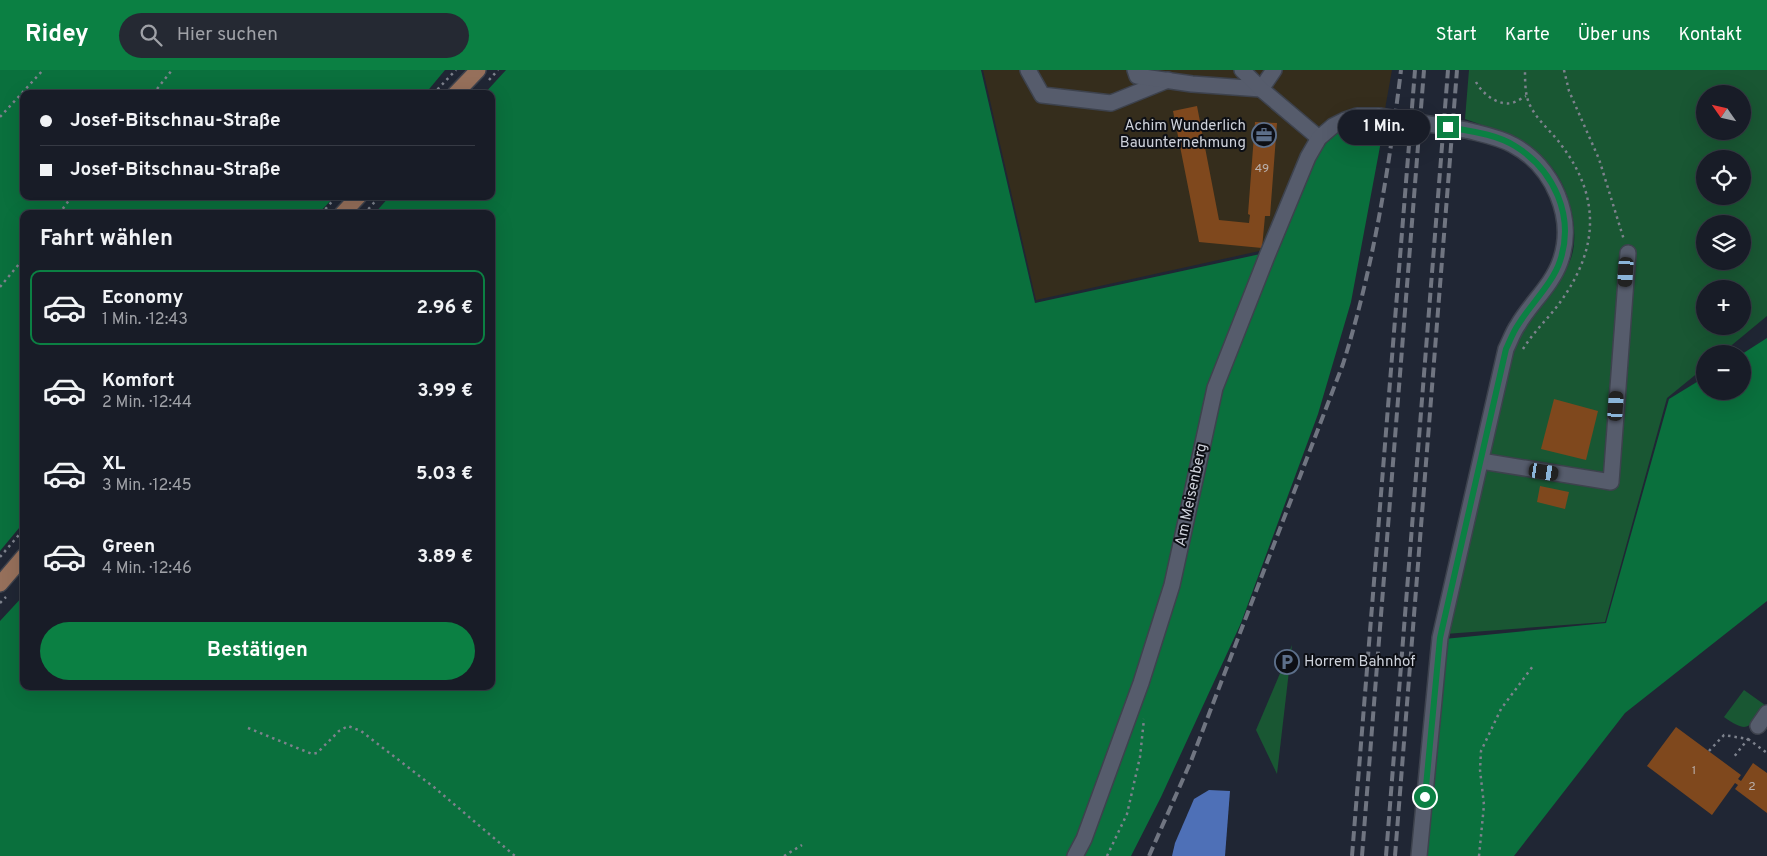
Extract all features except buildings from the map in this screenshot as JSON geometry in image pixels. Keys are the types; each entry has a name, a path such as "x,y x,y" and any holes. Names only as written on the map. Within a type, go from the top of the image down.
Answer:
{"main road":[{"path":"459,90 478,70"},
{"path":"346,210 355,200"},
{"path":"0,584 20,561"}],"street":[{"path":"1028,70 1042,95 1111,103 1168,80"},
{"path":"1136,70 1137,76 1261,90"},
{"path":"1242,70 1261,90 1319,138 1333,126 1344,120 1357,116 1379,116 1466,130 1491,136 1514,145 1538,164 1554,186 1562,207 1565,234 1560,262 1543,290 1518,324 1506,349 1440,638 1419,856"},
{"path":"1261,90 1274,70"},
{"name":"Am Meisenberg","path":"1075,856 1084,839 1141,683 1172,585 1215,388 1308,157 1319,138"},
{"path":"1481,461 1611,482 1628,253"},
{"path":"1758,726 1767,713"}],"path":[{"path":"25,90 43,70"},
{"path":"156,90 172,70"},
{"path":"437,90 456,70"},
{"path":"1564,70 1569,91 1599,159 1628,253"},
{"path":"1476,82 1480,90 1496,101 1512,103 1526,96"},
{"path":"0,117 20,95"},
{"path":"325,210 333,200"},
{"path":"368,210 376,200"},
{"path":"0,287 20,263"},
{"path":"0,557 20,534"},
{"path":"1479,856 1484,805 1480,770 1481,750 1501,709 1533,666"},
{"path":"1107,856 1127,814 1140,757 1145,712"},
{"path":"248,728 312,754 317,753 339,731 348,726 361,731 434,788 515,856"},
{"path":"1709,751 1724,735 1748,739 1733,758"},
{"path":"784,856 802,845"}],"shaded area":[{"path":"983,70 1392,70 1385,109 1363,108 1340,113 1312,136 1264,250 1036,300"}],"green space":[{"path":"0,70 445,70 428,90 20,90 20,200 331,200 322,210 20,210 20,527 0,551"},
{"path":"506,70 981,70 1035,303 1265,253 1314,157 1332,135 1345,127 1366,123 1384,125 1351,302 1318,414 1241,623 1161,797 1131,856 0,856 0,621 20,599 20,690 495,690 495,210 378,210 386,200 495,200 495,90 488,90"},
{"path":"1469,70 1767,70 1767,316 1751,329 1751,280 1696,280 1696,335 1744,335 1732,345 1696,345 1696,374 1667,398 1605,622 1445,634 1511,352 1526,326 1561,279 1573,252 1574,226 1572,214 1566,193 1558,176 1534,150 1503,133 1465,119"},
{"path":"1767,338 1767,601 1625,713 1514,856 1422,856 1444,639 1606,623 1669,399 1696,382 1696,400 1751,400 1751,348"},
{"path":"1292,645 1277,774 1256,730"},
{"path":"1744,690 1765,705 1751,723 1744,727 1724,717"}],"water":[{"path":"1209,790 1230,791 1225,856 1172,856 1175,843 1194,799"}],"railway":[{"path":"1149,856 1191,761 1343,364 1363,292 1379,218 1401,70"},
{"path":"1352,856 1415,70"},
{"path":"1362,856 1424,70"},
{"path":"1386,856 1448,70"},
{"path":"1395,856 1457,70"}],"place":[{"name":"Achim Wunderlich Bauunternehmung","path":"1264,135"},
{"name":"Horrem Bahnhof","path":"1287,662"}],"route":[{"path":"1425,797 1440,638 1506,349 1518,324 1543,290 1560,262 1565,234 1562,207 1554,186 1538,164 1514,145 1491,136 1448,127"}]}
